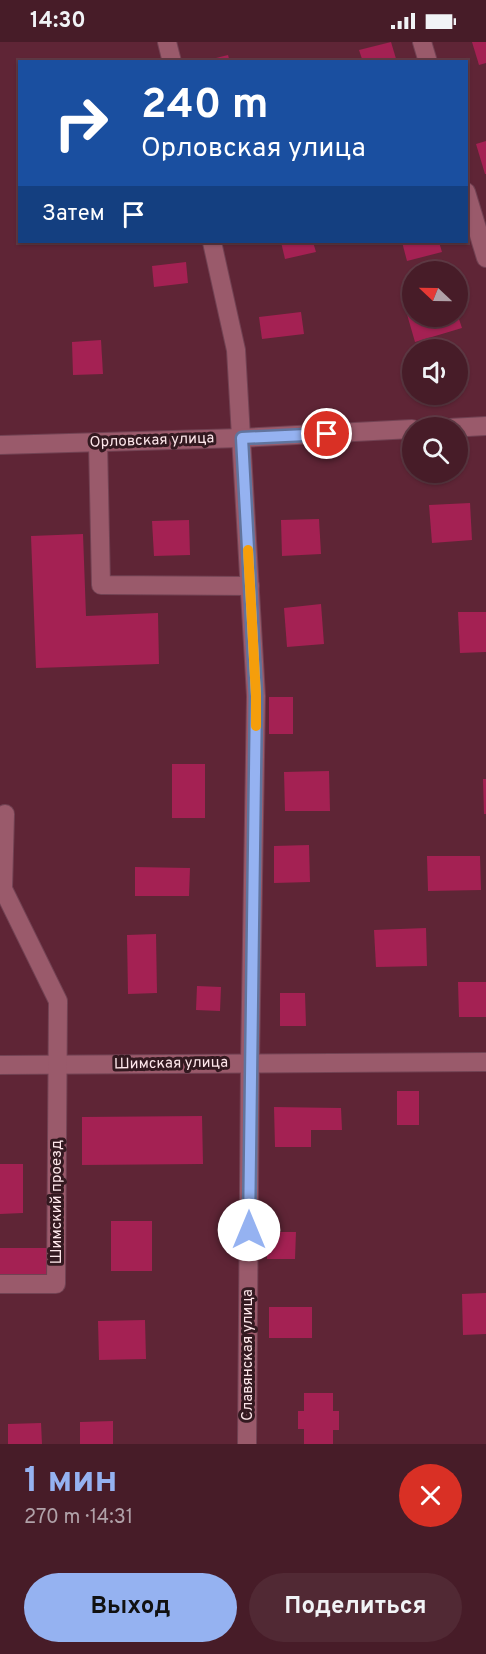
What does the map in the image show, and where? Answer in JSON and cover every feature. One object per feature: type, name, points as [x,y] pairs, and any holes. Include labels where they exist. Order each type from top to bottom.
[{"type":"street","points":[[167,42],[172,60]]},
{"type":"street","points":[[422,42],[427,60]]},
{"type":"street","points":[[468,199],[486,258]]},
{"type":"street","name":"Славянская улица","points":[[212,243],[236,350],[256,696],[247,1444]]},
{"type":"street","points":[[468,427],[486,426]]},
{"type":"street","name":"Орловская улица","points":[[0,445],[242,438],[402,430]]},
{"type":"street","points":[[98,442],[101,585],[250,586]]},
{"type":"street","points":[[5,814],[3,889],[58,1001],[57,1065]]},
{"type":"street","name":"Шимская улица","points":[[0,1065],[486,1062]]},
{"type":"street","name":"Шимский проезд","points":[[0,1284],[56,1284],[57,1065]]},
{"type":"building","points":[[391,42],[396,60],[362,60],[359,50]]},
{"type":"building","points":[[472,42],[486,42],[486,63],[479,65]]},
{"type":"building","points":[[228,55],[229,60],[208,60]]},
{"type":"building","points":[[486,141],[486,174],[485,174],[476,144]]},
{"type":"building","points":[[281,243],[313,243],[316,252],[285,259]]},
{"type":"building","points":[[402,243],[439,243],[442,252],[407,261]]},
{"type":"building","points":[[186,262],[188,283],[154,287],[152,266]]},
{"type":"building","points":[[301,312],[304,334],[262,339],[259,317]]},
{"type":"building","points":[[411,327],[462,328],[425,339],[414,339]]},
{"type":"building","points":[[101,340],[103,374],[73,375],[72,342]]},
{"type":"building","points":[[470,503],[472,540],[432,543],[429,505]]},
{"type":"building","points":[[319,519],[321,554],[282,556],[281,520]]},
{"type":"building","points":[[189,520],[190,555],[154,556],[152,521]]},
{"type":"building","points":[[83,534],[86,616],[158,613],[159,664],[36,668],[31,536]]},
{"type":"building","points":[[321,604],[324,644],[287,647],[284,608]]},
{"type":"building","points":[[458,612],[486,612],[486,652],[460,653]]},
{"type":"building","points":[[269,697],[293,697],[293,734],[269,734]]},
{"type":"building","points":[[172,764],[205,764],[205,818],[172,818]]},
{"type":"building","points":[[329,771],[330,811],[285,811],[284,772]]},
{"type":"building","points":[[483,779],[486,779],[486,814],[484,814]]},
{"type":"building","points":[[309,845],[310,882],[274,883],[274,846]]},
{"type":"building","points":[[427,856],[480,856],[481,890],[428,891]]},
{"type":"building","points":[[135,867],[190,868],[189,896],[135,896]]},
{"type":"building","points":[[426,928],[427,966],[376,967],[374,930]]},
{"type":"building","points":[[156,934],[157,993],[128,994],[127,935]]},
{"type":"building","points":[[458,982],[486,982],[486,1017],[459,1017]]},
{"type":"building","points":[[197,986],[221,987],[220,1011],[196,1010]]},
{"type":"building","points":[[280,993],[305,993],[306,1026],[280,1026]]},
{"type":"building","points":[[397,1091],[419,1091],[419,1125],[397,1125]]},
{"type":"building","points":[[274,1107],[341,1108],[342,1130],[311,1130],[311,1147],[275,1147]]},
{"type":"building","points":[[202,1116],[203,1164],[82,1165],[82,1117]]},
{"type":"building","points":[[0,1164],[23,1164],[23,1213],[0,1214]]},
{"type":"building","points":[[111,1221],[152,1221],[152,1271],[111,1271]]},
{"type":"building","points":[[267,1232],[296,1232],[295,1259],[267,1259]]},
{"type":"building","points":[[0,1248],[50,1248],[50,1278],[0,1278]]},
{"type":"building","points":[[486,1293],[486,1334],[463,1335],[462,1294]]},
{"type":"building","points":[[269,1307],[312,1307],[312,1338],[269,1338]]},
{"type":"building","points":[[145,1320],[146,1359],[99,1360],[98,1321]]},
{"type":"building","points":[[304,1393],[333,1393],[333,1411],[339,1411],[339,1430],[333,1430],[333,1444],[304,1444],[304,1429],[298,1429],[298,1411],[304,1411]]},
{"type":"building","points":[[113,1421],[113,1444],[80,1444],[80,1422]]},
{"type":"building","points":[[41,1423],[42,1444],[8,1444],[8,1424]]},
{"type":"slow traffic","points":[[248,550],[256,726]]},
{"type":"route","points":[[249,1230],[256,696],[242,438],[327,434]]}]
